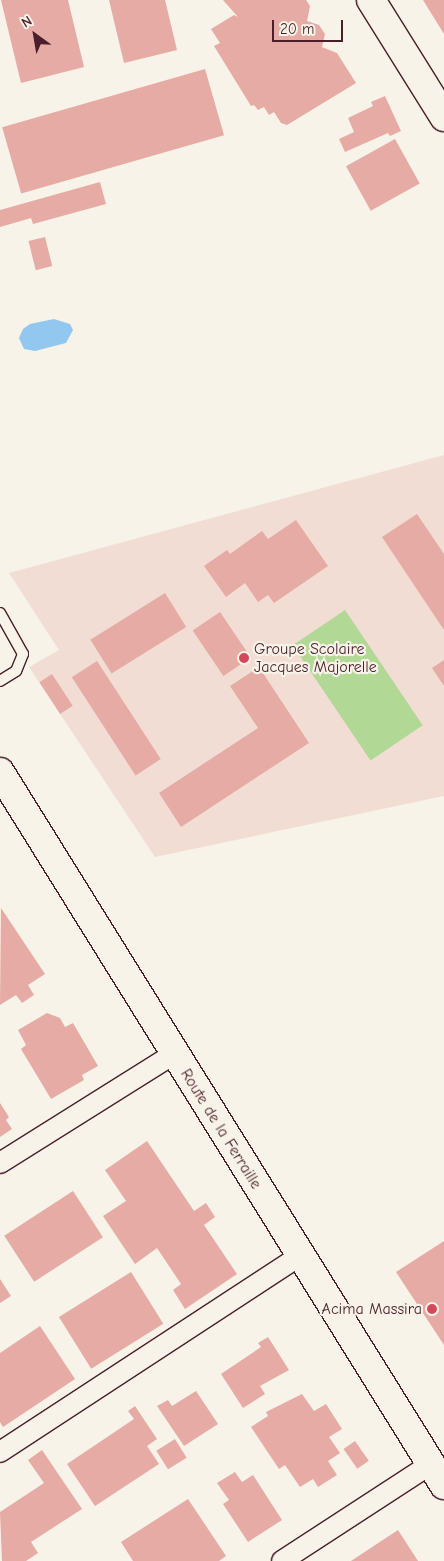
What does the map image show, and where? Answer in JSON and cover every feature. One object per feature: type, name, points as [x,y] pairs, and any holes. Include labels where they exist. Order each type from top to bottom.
[{"type":"street","points":[[371,0],[444,117]]},
{"type":"street","name":"Route de la Ferraille","points":[[0,772],[437,1475]]},
{"type":"street","points":[[0,1163],[174,1054]]},
{"type":"street","points":[[0,1452],[300,1256]]},
{"type":"street","points":[[282,1561],[437,1475]]},
{"type":"lane","points":[[0,613],[23,654],[16,671],[0,681]]},
{"type":"shaded area","name":"Groupe Scolaire Jacques Majorelle","points":[[444,455],[444,796],[155,857],[29,667],[59,650],[9,573]]},
{"type":"green space","points":[[345,610],[423,725],[370,760],[293,645]]},
{"type":"water","points":[[54,319],[70,324],[73,330],[66,343],[35,351],[24,349],[19,338],[23,329],[30,324]]},
{"type":"building","points":[[1,0],[68,0],[84,67],[21,83]]},
{"type":"building","points":[[109,0],[165,0],[177,50],[124,63]]},
{"type":"building","points":[[223,0],[306,0],[310,6],[307,21],[319,25],[325,34],[322,47],[337,53],[356,83],[287,125],[281,123],[274,112],[269,115],[264,107],[258,110],[254,105],[251,106],[214,46],[220,43],[211,29],[234,15],[238,17]]},
{"type":"building","points":[[423,0],[444,0],[444,34]]},
{"type":"building","points":[[205,69],[224,135],[21,193],[2,127]]},
{"type":"building","points":[[385,96],[401,131],[390,136],[388,133],[345,152],[339,139],[354,132],[348,118],[373,106],[371,102]]},
{"type":"building","points":[[395,139],[420,184],[371,211],[346,166]]},
{"type":"building","points":[[100,182],[106,204],[33,224],[31,218],[0,227],[0,210]]},
{"type":"building","points":[[45,237],[52,266],[36,270],[29,241]]},
{"type":"building","points":[[417,514],[444,554],[444,630],[382,537]]},
{"type":"building","points":[[296,520],[328,566],[274,603],[268,595],[258,602],[245,583],[226,597],[204,566],[227,550],[230,554],[262,531],[268,539]]},
{"type":"building","points":[[165,593],[186,627],[112,674],[90,640]]},
{"type":"building","points":[[220,612],[251,658],[223,676],[193,630]]},
{"type":"building","points":[[444,660],[444,686],[432,668]]},
{"type":"building","points":[[97,661],[161,759],[136,775],[72,677]]},
{"type":"building","points":[[259,667],[309,743],[181,827],[159,793],[258,728],[230,686]]},
{"type":"building","points":[[52,674],[73,706],[60,714],[39,682]]},
{"type":"building","points":[[1,908],[45,974],[28,985],[34,995],[22,1003],[16,995],[0,1005]]},
{"type":"building","points":[[47,1013],[60,1018],[65,1027],[73,1023],[98,1066],[82,1075],[84,1080],[51,1099],[21,1049],[26,1045],[18,1030]]},
{"type":"building","points":[[0,1103],[9,1117],[6,1120],[12,1129],[0,1137]]},
{"type":"building","points":[[147,1141],[194,1211],[206,1203],[215,1217],[204,1225],[237,1274],[185,1309],[173,1290],[181,1284],[157,1248],[135,1264],[103,1216],[126,1201],[105,1170]]},
{"type":"building","points":[[73,1191],[103,1237],[34,1282],[4,1236]]},
{"type":"building","name":"Acima Massira","points":[[444,1241],[444,1345],[396,1272]]},
{"type":"building","points":[[131,1272],[163,1324],[91,1369],[59,1317]]},
{"type":"building","points":[[0,1279],[11,1296],[0,1303]]},
{"type":"building","points":[[40,1326],[75,1379],[3,1427],[0,1422],[0,1353]]},
{"type":"building","points":[[268,1337],[289,1370],[260,1386],[265,1394],[243,1408],[221,1374],[261,1347],[258,1343]]},
{"type":"building","points":[[196,1391],[218,1424],[184,1446],[157,1406],[168,1400],[172,1406]]},
{"type":"building","points":[[302,1394],[314,1411],[326,1404],[342,1429],[329,1437],[340,1453],[328,1461],[337,1475],[318,1487],[313,1479],[300,1487],[285,1465],[279,1469],[251,1427],[268,1416],[266,1412]]},
{"type":"building","points":[[135,1406],[157,1439],[147,1446],[159,1464],[95,1506],[67,1464],[134,1419],[128,1411]]},
{"type":"building","points":[[175,1439],[187,1458],[168,1469],[156,1451]]},
{"type":"building","points":[[355,1441],[369,1461],[357,1469],[344,1449]]},
{"type":"building","points":[[42,1450],[82,1509],[31,1542],[38,1553],[26,1561],[2,1561],[0,1512],[44,1483],[28,1460]]},
{"type":"building","points":[[235,1472],[242,1482],[253,1475],[282,1520],[248,1542],[223,1504],[229,1500],[217,1483]]},
{"type":"building","points":[[188,1499],[226,1556],[219,1561],[133,1561],[121,1542]]},
{"type":"building","points":[[398,1530],[418,1561],[351,1561]]},
{"type":"place","name":"Groupe Scolaire Jacques Majorelle","points":[[244,658]]},
{"type":"place","name":"Acima Massira","points":[[432,1309]]}]
